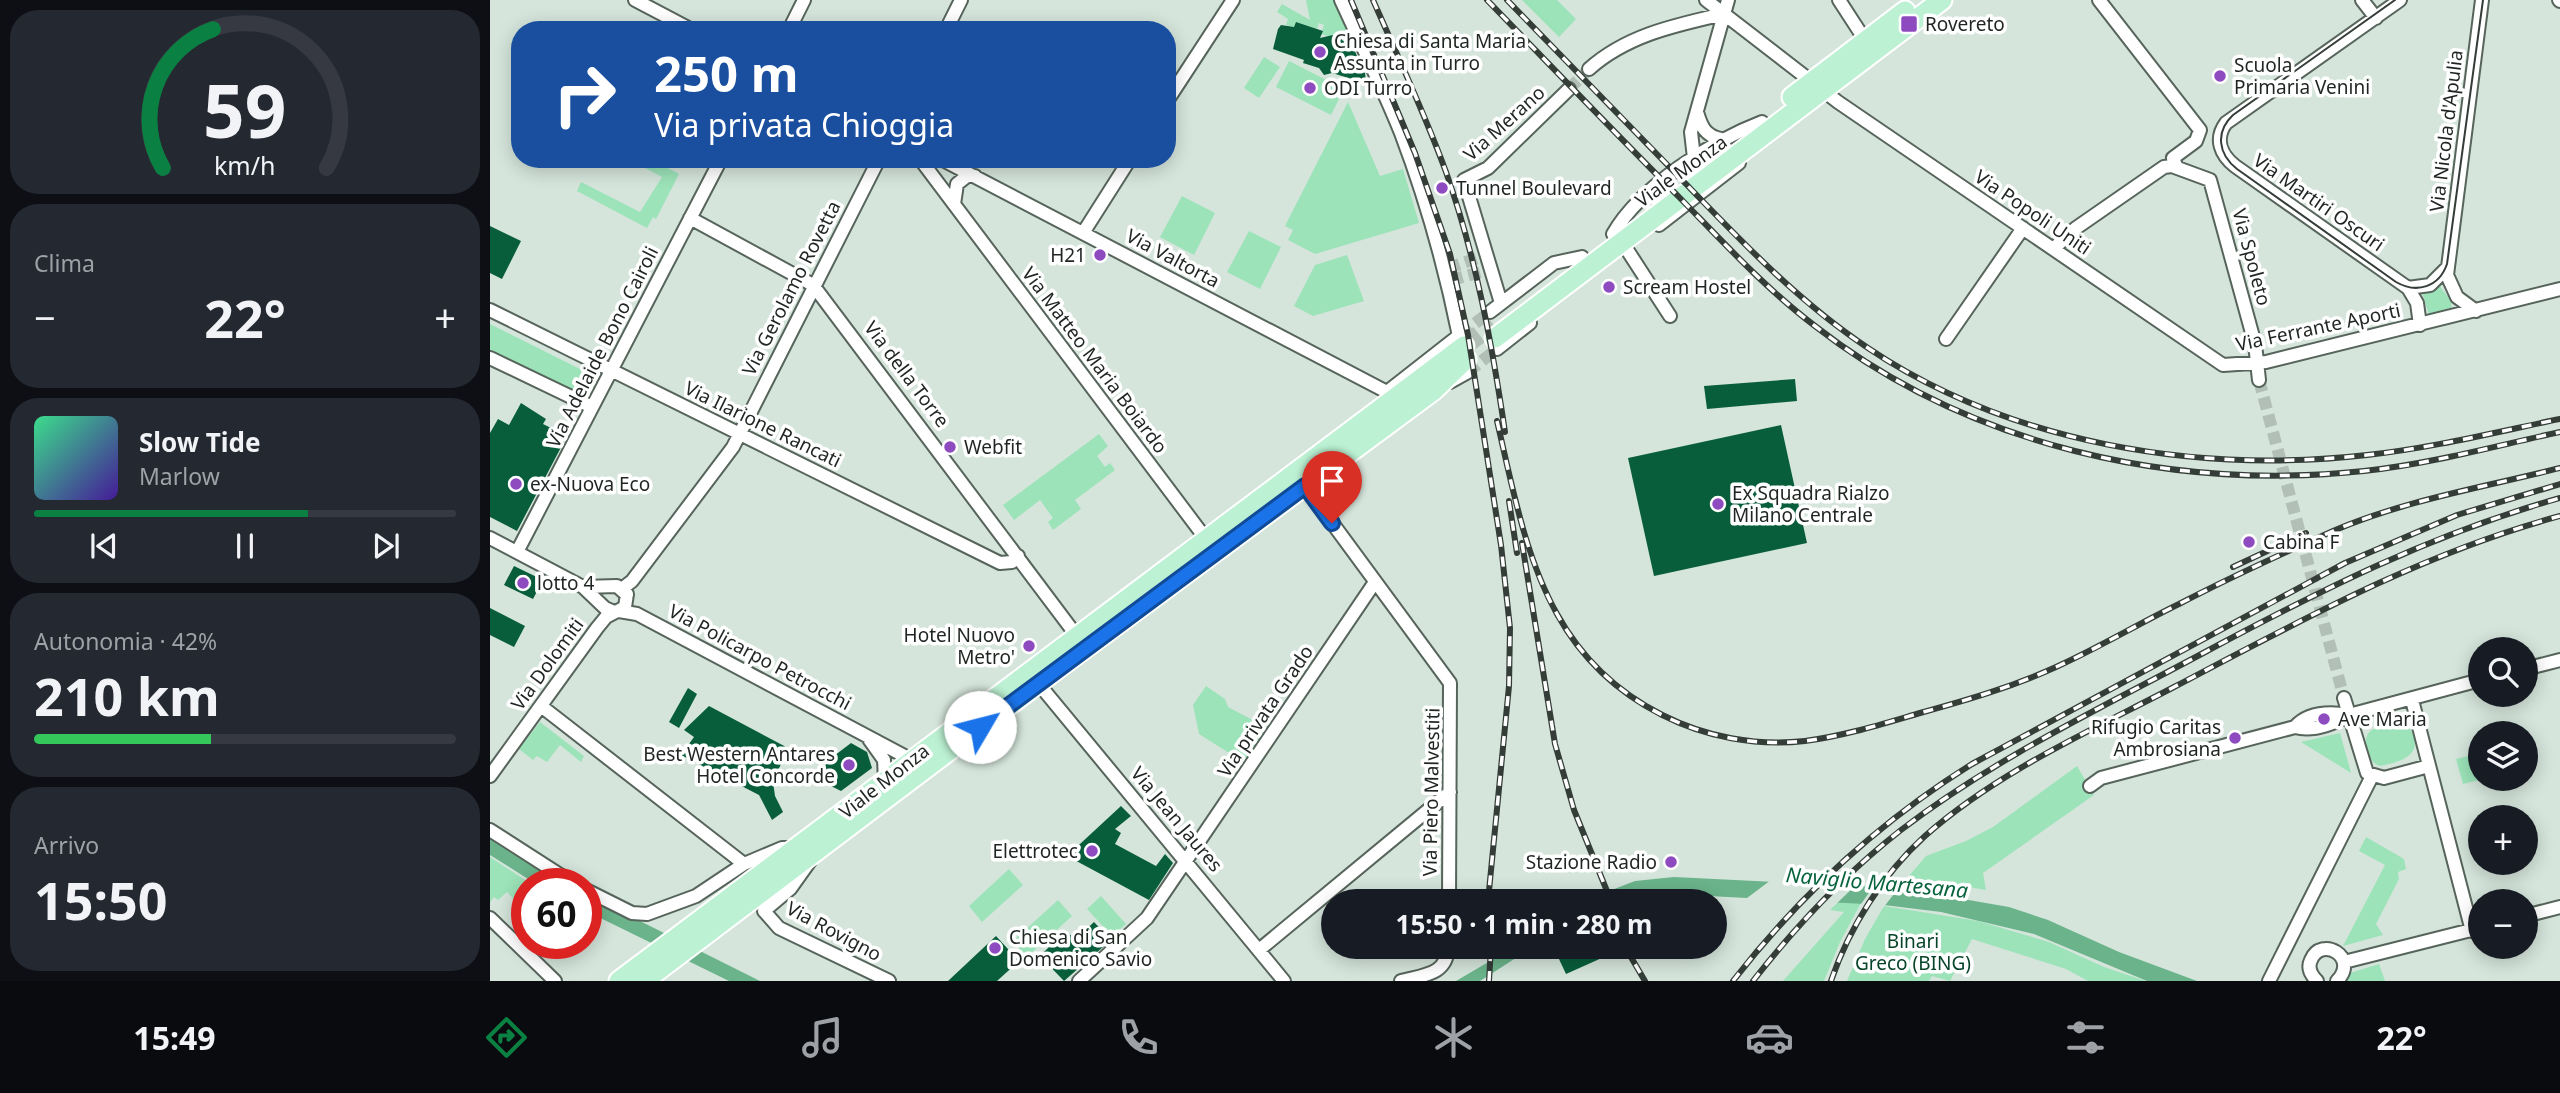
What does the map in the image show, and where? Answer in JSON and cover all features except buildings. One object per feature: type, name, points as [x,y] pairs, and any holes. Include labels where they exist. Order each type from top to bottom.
[{"type":"main road","name":"Viale Monza","points":[[1495,325],[1582,257],[1615,244],[1749,145],[1865,40],[1920,0]]},
{"type":"main road","name":"Viale Monza","points":[[1495,325],[1548,299],[1762,122],[1941,0]]},
{"type":"main road","name":"Viale Monza","points":[[1300,479],[1386,398],[1464,349]]},
{"type":"main road","name":"Viale Monza","points":[[619,981],[668,954],[832,838],[1038,683],[1300,479],[1434,390],[1464,349]]},
{"type":"main road","name":"Viale Monza","points":[[688,939],[798,847],[1076,635],[1211,546]]},
{"type":"main road","name":"Viale Monza","points":[[644,981],[668,954]]},
{"type":"street","points":[[635,0],[675,21]]},
{"type":"street","points":[[794,21],[804,0]]},
{"type":"street","points":[[950,21],[961,0]]},
{"type":"street","points":[[1176,87],[1233,0]]},
{"type":"street","points":[[1341,0],[1400,131],[1448,275],[1464,349]]},
{"type":"street","name":"Via Popoli Uniti","points":[[1706,0],[1818,85],[2223,365]]},
{"type":"street","points":[[1694,158],[1691,136],[1728,0]]},
{"type":"street","points":[[1839,0],[1865,40]]},
{"type":"street","points":[[2099,0],[2199,128],[2199,137],[2174,156],[2173,162],[2177,168]]},
{"type":"street","points":[[2362,0],[2376,18],[2400,0]]},
{"type":"street","name":"Via Nicola d'Apulia","points":[[2448,267],[2483,0]]},
{"type":"street","points":[[1590,69],[1610,52],[1633,39],[1724,13]]},
{"type":"street","name":"Via Martiri Oscuri","points":[[2376,18],[2226,123],[2220,140],[2223,153],[2235,166],[2408,288]]},
{"type":"street","name":"Via Merano","points":[[1495,325],[1486,271],[1464,180],[1479,175],[1488,168],[1569,89]]},
{"type":"street","points":[[1697,111],[1704,131],[1721,139]]},
{"type":"street","name":"Viale Monza","points":[[1615,244],[1633,205],[1721,139],[1762,122]]},
{"type":"street","name":"Via Adelaide Bono Cairoli","points":[[517,552],[716,168]]},
{"type":"street","name":"Via Gerolamo Rovetta","points":[[739,434],[874,168]]},
{"type":"street","name":"Via Matteo Maria Boiardo","points":[[927,168],[1211,546]]},
{"type":"street","name":"Via Valtorta","points":[[959,168],[1386,398]]},
{"type":"street","points":[[1083,233],[1124,168]]},
{"type":"street","points":[[2053,249],[2076,228],[2161,168],[2177,168]]},
{"type":"street","name":"Via Spoleto","points":[[2177,168],[2213,183],[2255,344],[2259,380]]},
{"type":"street","points":[[954,204],[957,184],[967,176],[975,176]]},
{"type":"street","name":"Via della Torre","points":[[690,218],[813,285],[1076,635]]},
{"type":"street","points":[[1946,339],[2023,228]]},
{"type":"street","points":[[1615,244],[1670,316]]},
{"type":"street","points":[[2448,267],[2452,290],[2460,300],[2476,311]]},
{"type":"street","name":"Via Ferrante Aporti","points":[[2420,325],[2417,303],[2408,288],[2430,285],[2448,267]]},
{"type":"street","name":"Via Ferrante Aporti","points":[[2223,365],[2255,362],[2420,325],[2560,289]]},
{"type":"street","name":"Via Ilarione Rancati","points":[[490,310],[1000,563],[1012,562],[1018,556]]},
{"type":"street","points":[[490,358],[592,407]]},
{"type":"street","name":"Via Dolomiti","points":[[490,776],[597,628],[627,604],[625,592],[632,581],[733,447],[739,434]]},
{"type":"street","points":[[1300,479],[1376,582]]},
{"type":"street","points":[[490,538],[583,587],[602,602]]},
{"type":"street","name":"Via Piero Malvestiti","points":[[1376,582],[1450,683],[1449,889]]},
{"type":"street","name":"Via privata Grado","points":[[1186,861],[1376,582]]},
{"type":"street","points":[[583,587],[617,586],[625,592]]},
{"type":"street","name":"Via Dolomiti","points":[[608,588],[603,593],[602,602],[605,608],[617,612]]},
{"type":"street","name":"Via Policarpo Petrocchi","points":[[625,592],[637,614]]},
{"type":"street","name":"Via Policarpo Petrocchi","points":[[617,612],[637,614],[912,760]]},
{"type":"street","points":[[2538,666],[2560,660]]},
{"type":"street","name":"Via Jean Jaures","points":[[1038,683],[1284,981]]},
{"type":"street","points":[[2090,786],[2101,778],[2295,727],[2305,730],[2334,723],[2349,715],[2468,684]]},
{"type":"street","points":[[2344,698],[2364,769],[2372,776],[2384,778],[2429,766]]},
{"type":"street","points":[[2412,700],[2468,901]]},
{"type":"street","points":[[541,706],[744,864]]},
{"type":"street","name":"Via Policarpo Petrocchi","points":[[864,734],[882,757],[884,780]]},
{"type":"street","points":[[2269,981],[2372,776]]},
{"type":"street","points":[[1259,950],[1450,792]]},
{"type":"street","points":[[490,830],[549,868]]},
{"type":"street","name":"Viale Monza","points":[[764,911],[790,889],[832,838]]},
{"type":"street","name":"Viale Monza","points":[[602,898],[629,912],[645,914],[691,898],[744,864],[782,848],[798,847]]},
{"type":"street","points":[[1079,981],[1147,918],[1186,861]]},
{"type":"street","points":[[2538,912],[2560,906]]},
{"type":"street","name":"Via Rovigno","points":[[764,911],[779,928],[889,981]]},
{"type":"street","points":[[490,918],[555,981]]},
{"type":"street","points":[[2344,962],[2468,931]]},
{"type":"street","points":[[2316,981],[2309,967],[2310,960],[2318,951],[2333,950],[2344,962],[2343,973],[2337,981]]},
{"type":"street","points":[[1401,981],[1442,968],[1447,959]]},
{"type":"green space","points":[[1306,0],[1336,0],[1351,33],[1342,38],[1335,34],[1331,37],[1321,34],[1324,25],[1319,23],[1317,29],[1296,22],[1294,27],[1286,25],[1288,19],[1277,12],[1282,4],[1310,20]]},
{"type":"green space","points":[[1522,0],[1557,0],[1576,19],[1559,37]]},
{"type":"green space","points":[[1264,57],[1280,67],[1259,98],[1244,88]]},
{"type":"green space","name":"ODI Turro","points":[[1289,61],[1344,89],[1331,115],[1276,87]]},
{"type":"green space","points":[[1348,102],[1380,176],[1403,169],[1419,223],[1315,254],[1288,240],[1293,230],[1285,226]]},
{"type":"green space","points":[[645,168],[668,168],[679,174],[656,219],[653,217],[647,228],[577,191],[581,182],[640,212],[662,177]]},
{"type":"green space","points":[[1182,196],[1215,213],[1194,255],[1160,237]]},
{"type":"green space","points":[[1249,231],[1281,247],[1260,289],[1227,272]]},
{"type":"green space","points":[[1347,255],[1364,301],[1313,316],[1294,306],[1315,265]]},
{"type":"green space","points":[[2441,281],[2441,288],[2452,302],[2451,308],[2429,315],[2422,292]]},
{"type":"green space","points":[[490,324],[588,373],[592,385],[587,397],[490,350]]},
{"type":"green space","points":[[1099,434],[1108,446],[1097,456],[1105,467],[1110,463],[1115,470],[1075,500],[1081,509],[1053,530],[1048,522],[1053,518],[1040,500],[1014,520],[1003,505]]},
{"type":"green space","points":[[1206,686],[1225,699],[1228,707],[1266,727],[1245,763],[1199,734],[1193,705]]},
{"type":"green space","points":[[540,722],[584,756],[581,762],[560,745],[547,762],[537,756],[533,760],[519,749]]},
{"type":"green space","points":[[2396,722],[2405,722],[2413,736],[2414,748],[2408,757],[2377,765],[2369,755],[2366,744],[2368,733]]},
{"type":"green space","points":[[2340,733],[2350,769],[2351,773],[2301,742]]},
{"type":"green space","points":[[2468,756],[2468,783],[2463,784],[2456,759]]},
{"type":"green space","points":[[2077,766],[2094,795],[1983,873],[1986,890],[1908,877],[1926,856],[1966,841],[1993,827]]},
{"type":"green space","points":[[2366,837],[2404,859],[2406,869],[2398,872],[2399,879],[2376,924],[2383,935],[2343,946],[2385,865],[2359,851]]},
{"type":"green space","points":[[490,857],[511,871],[511,896],[507,892],[498,900],[494,897],[490,902]]},
{"type":"green space","points":[[1009,869],[1023,885],[982,922],[969,906]]},
{"type":"green space","points":[[1101,896],[1126,924],[1112,936],[1087,909]]},
{"type":"green space","points":[[1058,900],[1072,916],[1027,957],[1013,941]]},
{"type":"green space","points":[[1838,902],[1861,903],[1840,942],[1824,981],[1783,981],[1844,912],[1830,910]]},
{"type":"green space","name":"Binari Greco (BING)","points":[[1884,906],[1978,921],[2049,942],[2104,967],[2146,981],[2088,981],[2066,969],[1972,939],[1950,981],[1932,976],[1929,981],[1847,981],[1865,939]]},
{"type":"green space","points":[[2379,964],[2385,981],[2342,981],[2350,973]]},
{"type":"shaded area","points":[[490,838],[539,868],[511,868],[490,855]]},
{"type":"shaded area","points":[[1674,877],[1899,888],[2009,907],[2048,920],[2119,952],[2197,981],[2147,981],[2034,934],[1941,912],[1884,905],[1727,897],[1727,889],[1614,889],[1635,881]]},
{"type":"shaded area","points":[[602,902],[760,981],[729,981],[602,919]]},
{"type":"shaded area","points":[[1494,959],[1514,959],[1480,981],[1456,981]]},
{"type":"pier","points":[[1775,877],[1857,884],[1834,906],[1743,901]]},
{"type":"pier","points":[[1875,884],[1901,885],[1883,908],[1859,907]]},
{"type":"tunnel","points":[[1569,89],[1589,69]]},
{"type":"tunnel","points":[[1448,268],[1478,258]]},
{"type":"tunnel","points":[[1451,280],[1481,272]]},
{"type":"tunnel","points":[[1461,334],[1490,312]]},
{"type":"tunnel","points":[[1464,346],[1493,324]]},
{"type":"tunnel","points":[[1468,372],[1497,349]]},
{"type":"tunnel","points":[[2259,380],[2344,698]]},
{"type":"tram line","points":[[2395,0],[2233,115],[2223,128],[2221,143],[2226,157],[2237,169],[2396,282],[2419,288],[2439,278],[2447,264],[2483,0]]},
{"type":"railway","points":[[1351,0],[1415,153],[1450,254],[1468,335],[1501,545],[1510,628],[1509,686],[1489,889]]},
{"type":"railway","points":[[1373,0],[1429,129],[1457,204],[1482,301],[1505,432]]},
{"type":"railway","points":[[1487,0],[1728,248],[1815,326],[1875,368],[1939,402],[2005,430],[2075,451],[2146,466],[2218,474],[2291,475],[2364,471],[2413,464],[2560,432]]},
{"type":"railway","points":[[1507,0],[1729,228],[1819,312],[1868,348],[1924,381],[1983,408],[2044,429],[2108,445],[2173,455],[2238,460],[2303,460],[2391,452],[2560,419]]},
{"type":"railway","points":[[1497,421],[1536,569],[1557,614],[1578,645],[1602,673],[1631,696],[1662,715],[1696,729],[1731,738],[1768,742],[1805,741],[1849,733],[2006,687],[2072,660],[2236,576],[2360,520],[2417,502],[2560,468]]},
{"type":"railway","points":[[1733,981],[1786,919],[1843,862],[1905,810],[1972,764],[2345,563],[2457,515],[2560,484]]},
{"type":"railway","points":[[1753,981],[1822,901],[1861,864],[1937,804],[2012,756],[2250,628],[2336,585],[2467,528],[2560,498]]},
{"type":"railway","points":[[1509,501],[1517,553]]},
{"type":"railway","points":[[1831,981],[1847,941],[1869,903],[1895,867],[1925,836],[1953,813],[2013,772],[2362,591],[2459,549],[2560,516]]},
{"type":"railway","points":[[2233,567],[2306,533]]},
{"type":"railway","points":[[1522,543],[1555,744],[1574,810],[1606,889]]},
{"type":"railway","points":[[1489,981],[1490,959]]},
{"type":"railway","points":[[1632,959],[1645,981]]},
{"type":"place","name":"Rovereto","points":[[1909,24]]},
{"type":"place","name":"Chiesa di Santa Maria Assunta in Turro","points":[[1320,52]]},
{"type":"place","name":"Scuola Primaria Venini","points":[[2220,76]]},
{"type":"place","name":"ODI Turro","points":[[1310,88]]},
{"type":"place","name":"Tunnel Boulevard","points":[[1442,188]]},
{"type":"place","name":"H21","points":[[1100,255]]},
{"type":"place","name":"Scream Hostel","points":[[1609,287]]},
{"type":"place","name":"Webfit","points":[[950,447]]},
{"type":"place","name":"ex-Nuova Eco","points":[[516,484]]},
{"type":"place","name":"Ex Squadra Rialzo Milano Centrale","points":[[1718,504]]},
{"type":"place","name":"Cabina F","points":[[2249,542]]},
{"type":"place","name":"lotto 4","points":[[523,583]]},
{"type":"place","name":"Hotel Nuovo Metro'","points":[[1029,646]]},
{"type":"place","name":"Ave Maria","points":[[2324,719]]},
{"type":"place","name":"Rifugio Caritas Ambrosiana","points":[[2235,738]]},
{"type":"place","name":"Best Western Antares Hotel Concorde","points":[[849,765]]},
{"type":"place","name":"Elettrotec","points":[[1092,851]]},
{"type":"place","name":"Stazione Radio","points":[[1671,862]]},
{"type":"place","name":"Chiesa di San Domenico Savio","points":[[995,948]]},
{"type":"route","points":[[980,727],[1305,486],[1332,523]]},
{"type":"water label","name":"Naviglio Martesana","points":[[1877,882]]}]
